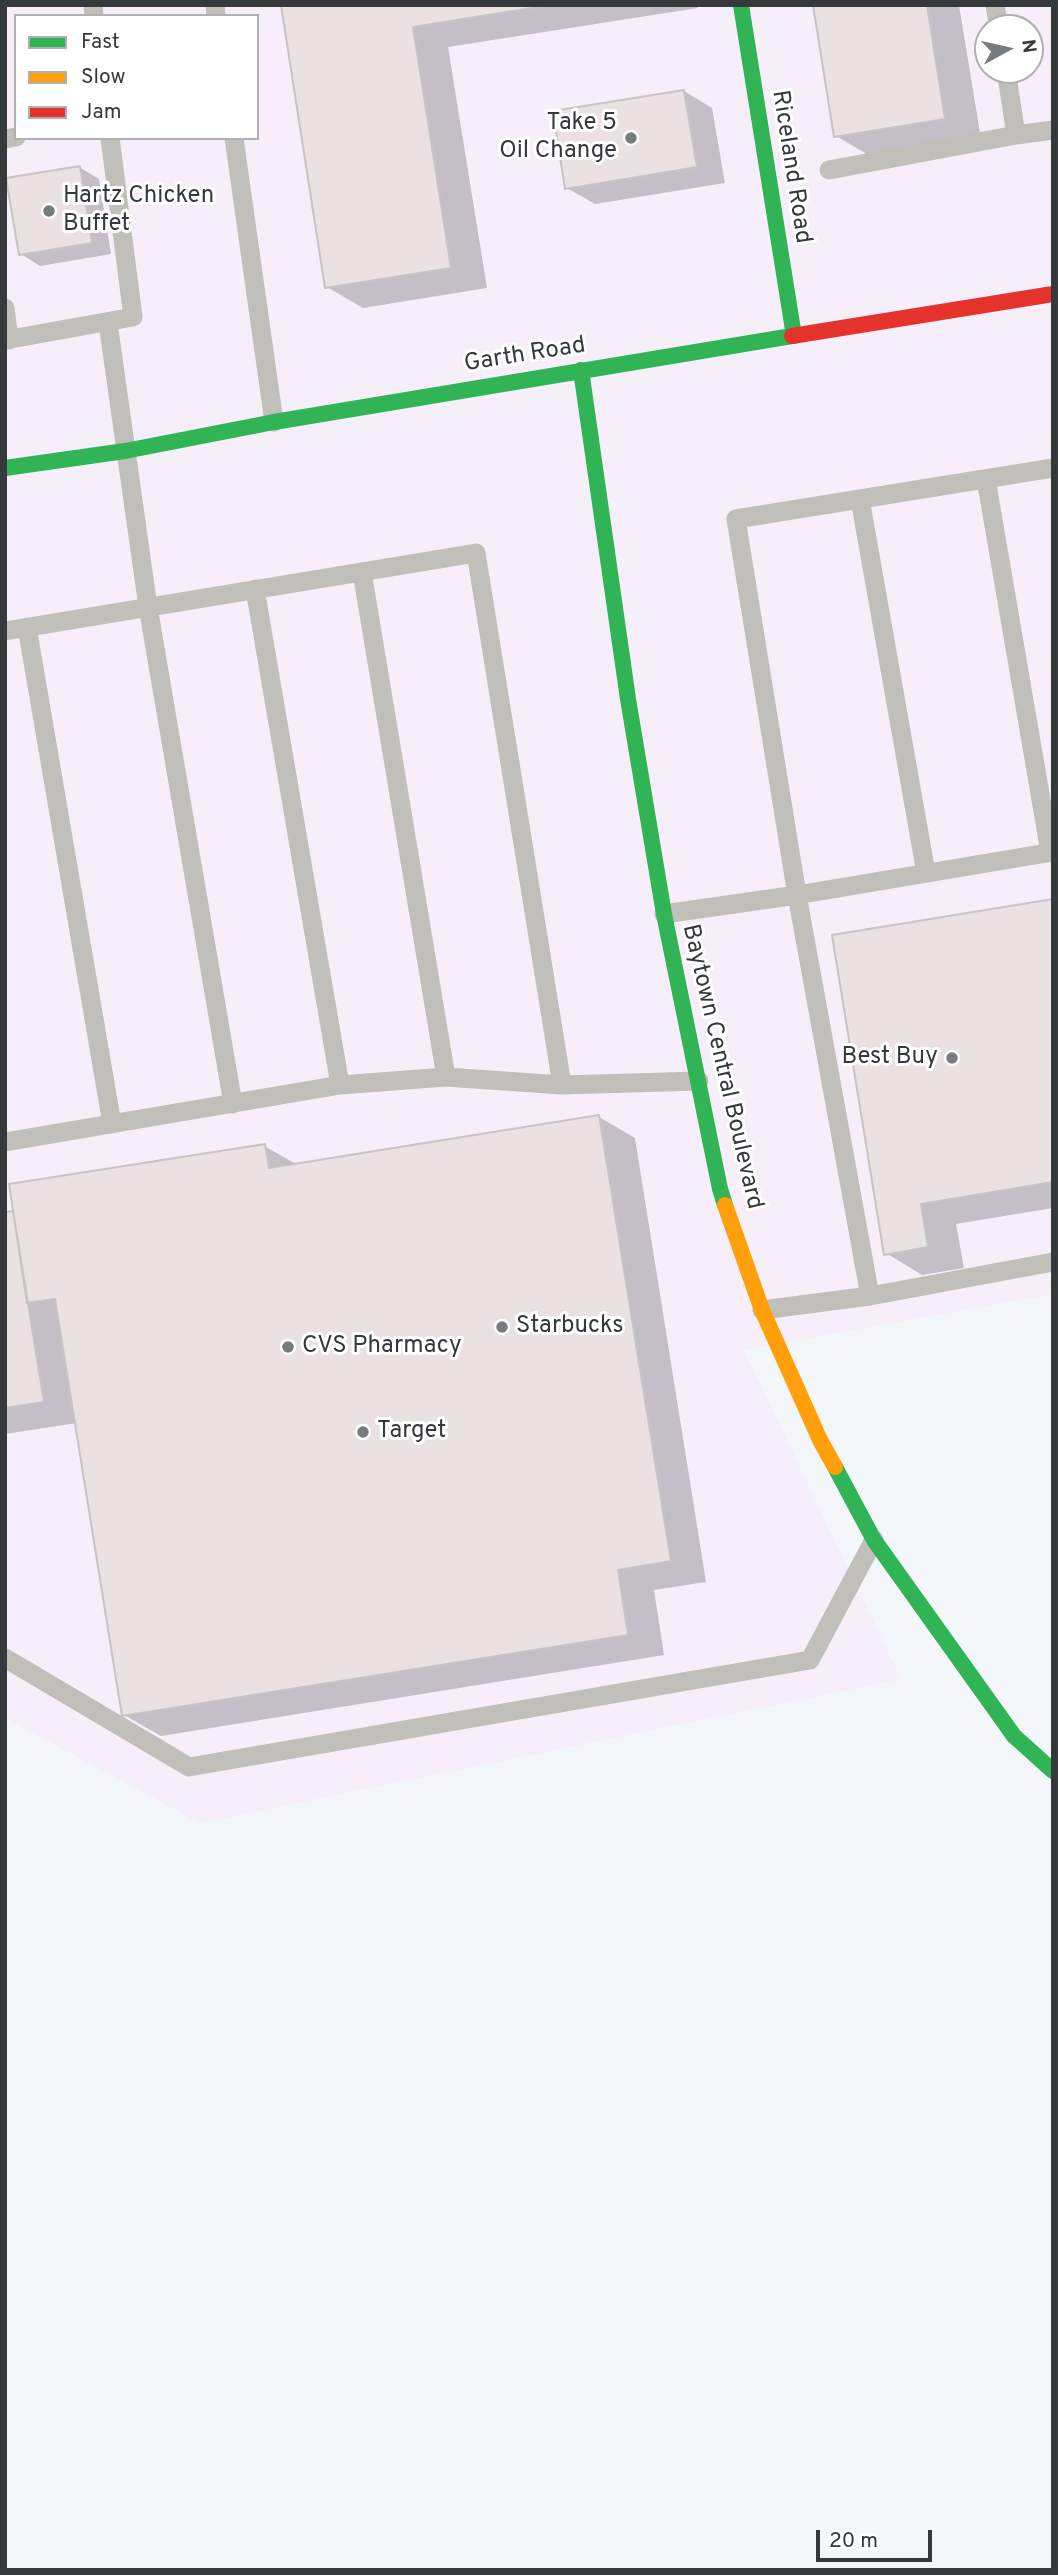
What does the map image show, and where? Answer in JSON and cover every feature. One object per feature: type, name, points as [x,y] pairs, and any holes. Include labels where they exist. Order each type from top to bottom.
[{"type":"street","name":"Riceland Road","points":[[741,5],[793,336]]},
{"type":"street","name":"Garth Road","points":[[5,468],[125,451],[274,422],[581,370],[1053,294]]},
{"type":"street","name":"Baytown Central Boulevard","points":[[581,370],[626,685],[664,914],[720,1189],[762,1310],[820,1440],[874,1540],[1014,1736],[1053,1771]]},
{"type":"lane","points":[[1008,84],[1016,135]]},
{"type":"lane","points":[[829,170],[1053,130]]},
{"type":"lane","points":[[5,308],[7,340],[133,317],[110,140]]},
{"type":"lane","points":[[234,140],[274,422]]},
{"type":"lane","points":[[108,323],[148,607],[233,1104]]},
{"type":"lane","points":[[870,1296],[797,895],[736,519],[1053,468]]},
{"type":"lane","points":[[664,914],[797,895],[1051,852],[986,479]]},
{"type":"lane","points":[[860,499],[926,873]]},
{"type":"lane","points":[[5,631],[476,553],[562,1085]]},
{"type":"lane","points":[[362,572],[446,1077]]},
{"type":"lane","points":[[255,589],[340,1085]]},
{"type":"lane","points":[[27,627],[112,1124]]},
{"type":"lane","points":[[5,1142],[340,1085],[446,1077],[562,1085],[699,1081]]},
{"type":"lane","points":[[762,1310],[870,1296],[1053,1262]]},
{"type":"lane","points":[[5,1658],[189,1767],[810,1660],[874,1540]]},
{"type":"shaded area","points":[[5,5],[1053,5],[1053,1294],[744,1350],[901,1679],[200,1823],[5,1718]]},
{"type":"building","points":[[281,5],[550,5],[413,27],[451,268],[325,288]]},
{"type":"building","points":[[813,5],[927,5],[945,119],[834,137]]},
{"type":"building","points":[[684,90],[697,167],[565,189],[553,111]]},
{"type":"building","name":"Hartz Chicken Buffet","points":[[80,166],[92,243],[19,255],[6,178]]},
{"type":"building","name":"Best Buy","points":[[1053,899],[1053,1182],[921,1204],[928,1247],[884,1255],[832,935]]},
{"type":"building","name":"Target","points":[[599,1115],[671,1561],[618,1570],[628,1635],[122,1716],[55,1299],[27,1303],[9,1184],[265,1144],[269,1168]]},
{"type":"building","points":[[13,1211],[44,1402],[5,1408],[5,1212]]},
{"type":"traffic: fast","points":[[741,5],[794,336]]},
{"type":"traffic: fast","points":[[5,468],[125,451],[274,422],[792,336]]},
{"type":"traffic: fast","points":[[581,370],[628,699],[664,914],[725,1205]]},
{"type":"traffic: fast","points":[[835,1467],[874,1540],[1014,1736],[1053,1771]]},
{"type":"traffic: slow","points":[[725,1205],[762,1310],[820,1440],[835,1467]]},
{"type":"traffic: jam","points":[[792,336],[1053,294]]},
{"type":"place","name":"Take 5 Oil Change","points":[[631,138]]},
{"type":"place","name":"Hartz Chicken Buffet","points":[[49,211]]},
{"type":"place","name":"Best Buy","points":[[952,1058]]},
{"type":"place","name":"Starbucks","points":[[502,1327]]},
{"type":"place","name":"CVS Pharmacy","points":[[288,1347]]},
{"type":"place","name":"Target","points":[[363,1432]]}]
